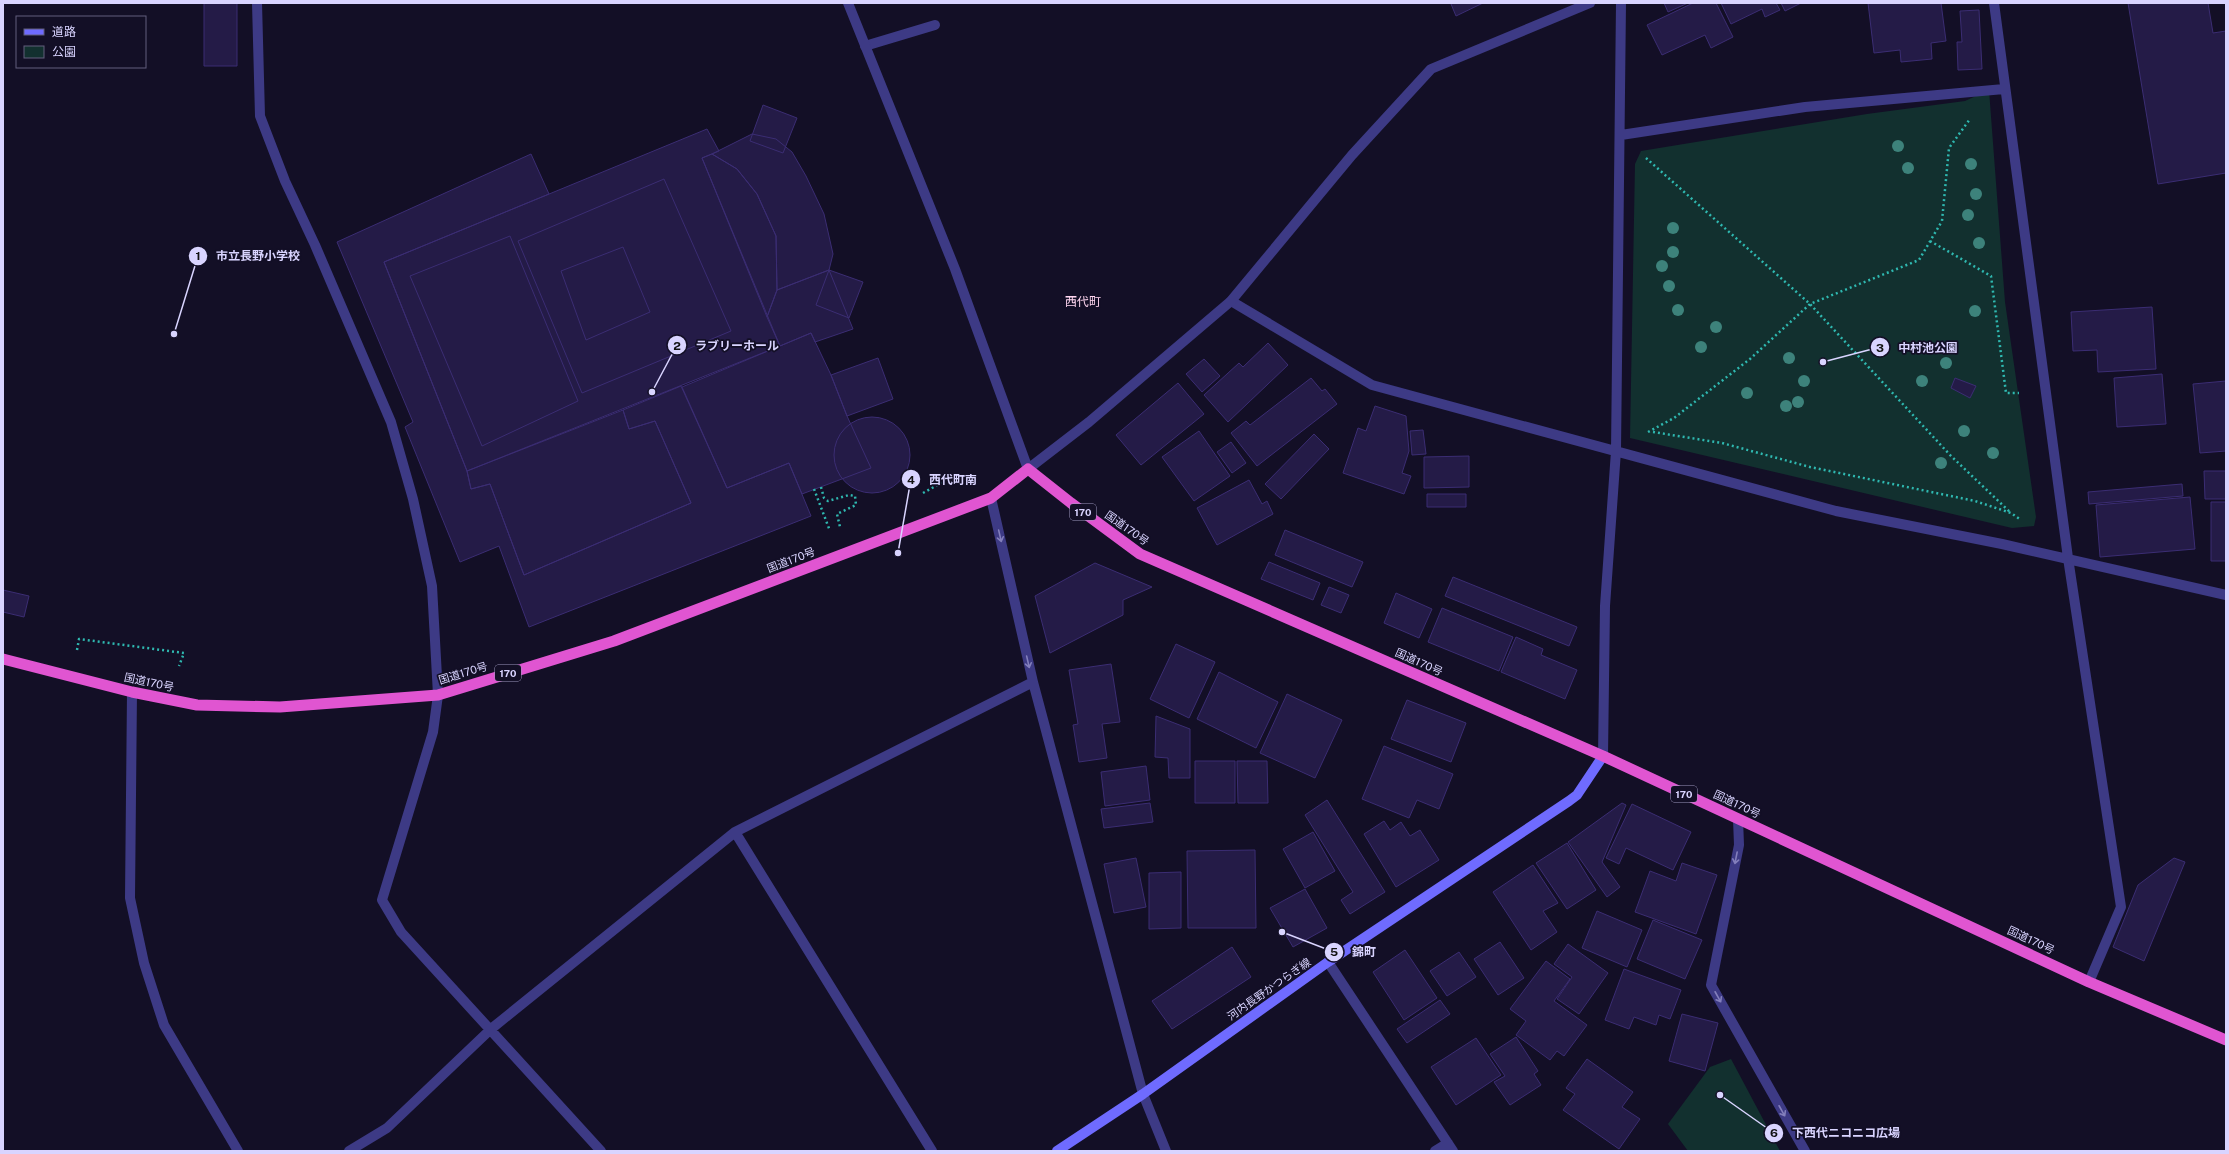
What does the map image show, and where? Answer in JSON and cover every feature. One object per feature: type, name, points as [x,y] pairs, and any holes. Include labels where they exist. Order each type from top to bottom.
[{"type":"highway","name":"国道170号","points":[[3,659],[132,692],[197,705],[280,707],[438,695],[614,641],[992,498],[1028,469],[1140,554],[1603,756],[2089,982],[2226,1040]]},
{"type":"main road","name":"河内長野かつらぎ線","points":[[1058,1151],[1143,1094],[1328,962],[1577,795],[1603,756]]},
{"type":"street","points":[[257,3],[260,116],[285,181],[315,245],[392,422],[413,500],[432,586],[438,695],[433,732],[382,900],[401,932],[601,1151]]},
{"type":"street","points":[[848,3],[955,269],[1028,469],[1089,422],[1231,301],[1352,155],[1432,68],[1590,3]]},
{"type":"street","points":[[1603,756],[1605,606],[1616,451],[1621,135],[1621,3]]},
{"type":"street","points":[[1994,3],[2004,89],[2068,558],[2121,907],[2089,982]]},
{"type":"street","points":[[865,46],[934,25]]},
{"type":"street","points":[[1621,135],[1805,106],[2004,89]]},
{"type":"street","points":[[1231,301],[1372,385],[1836,511],[2068,558],[2226,595]]},
{"type":"street","points":[[992,498],[1033,682],[1143,1094],[1166,1151]]},
{"type":"street","points":[[349,1151],[387,1128],[491,1029],[735,832],[1033,682]]},
{"type":"street","points":[[132,692],[130,898],[144,963],[164,1025],[238,1151]]},
{"type":"street","points":[[1738,819],[1739,845],[1711,985],[1805,1151]]},
{"type":"street","points":[[735,832],[932,1151]]},
{"type":"street","points":[[1328,962],[1450,1147],[1435,1151]]},
{"type":"path","points":[[1616,451],[1674,418],[1750,359],[1810,304],[1919,260],[1942,221],[1949,148],[1989,90]]},
{"type":"path","points":[[1621,135],[1810,304],[1951,456],[2023,522]]},
{"type":"path","points":[[1930,241],[1991,276],[2006,393],[2046,391]]},
{"type":"path","points":[[1649,431],[1722,443],[1810,467],[1975,502],[2012,513]]},
{"type":"path","points":[[821,487],[824,498],[828,501],[849,495],[855,496],[856,505],[837,514],[842,534]]},
{"type":"path","points":[[814,489],[832,537]]},
{"type":"path","points":[[76,652],[79,639],[184,653],[179,666]]},
{"type":"green space","points":[[1989,90],[2005,302],[2036,517],[2034,526],[2012,528],[1630,438],[1635,164],[1641,151],[1867,114],[1965,101]]},
{"type":"green space","points":[[1731,1059],[1780,1151],[1688,1151],[1668,1124],[1710,1067]]},
{"type":"building","points":[[204,3],[237,3],[237,66],[204,66]]},
{"type":"building","points":[[1483,3],[1456,16],[1451,4]]},
{"type":"building","points":[[1664,3],[1688,3],[1668,12]]},
{"type":"building","points":[[1693,3],[1716,3],[1733,37],[1711,48],[1705,35],[1662,55],[1647,25]]},
{"type":"building","points":[[1721,3],[1776,3],[1780,10],[1765,17],[1762,9],[1731,24]]},
{"type":"building","points":[[1781,3],[1801,3],[1785,11]]},
{"type":"building","points":[[1868,3],[1941,3],[1946,41],[1931,43],[1932,59],[1901,62],[1900,50],[1874,53]]},
{"type":"building","points":[[2128,3],[2208,3],[2213,33],[2226,31],[2226,173],[2158,184]]},
{"type":"building","points":[[1979,10],[1982,69],[1958,70],[1957,42],[1962,42],[1960,11]]},
{"type":"building","points":[[763,105],[797,118],[783,153],[750,141]]},
{"type":"building","points":[[707,129],[719,151],[702,158],[780,346],[467,471],[384,262]]},
{"type":"building","points":[[752,134],[776,139],[792,152],[806,176],[824,214],[833,254],[829,270],[777,290],[776,236],[757,194],[737,169],[712,154]]},
{"type":"building","points":[[531,154],[549,194],[384,262],[467,471],[471,489],[490,484],[524,575],[691,503],[655,421],[629,429],[623,410],[681,386],[727,488],[789,463],[811,516],[529,627],[499,546],[460,562],[405,427],[413,422],[337,242]]},
{"type":"building","points":[[712,154],[737,169],[757,194],[776,236],[777,290],[767,317],[702,158]]},
{"type":"building","points":[[664,179],[731,331],[582,393],[518,241]]},
{"type":"building","points":[[510,236],[578,401],[482,446],[410,276]]},
{"type":"building","points":[[623,247],[650,312],[586,340],[561,271]]},
{"type":"building","points":[[829,270],[863,282],[849,318],[816,305]]},
{"type":"building","points":[[829,270],[853,329],[815,342],[811,333],[780,346],[767,317],[777,290]]},
{"type":"building","points":[[2152,307],[2156,369],[2098,372],[2097,350],[2073,351],[2071,312]]},
{"type":"building","points":[[811,333],[831,375],[847,416],[871,468],[802,494],[789,463],[727,488],[682,387]]},
{"type":"building","points":[[1268,343],[1288,365],[1228,422],[1204,395],[1239,363],[1243,367]]},
{"type":"building","points":[[878,358],[893,399],[847,416],[831,375]]},
{"type":"building","points":[[1204,359],[1220,376],[1202,392],[1186,374]]},
{"type":"building","points":[[2162,374],[2166,424],[2117,427],[2114,378]]},
{"type":"building","points":[[1311,378],[1322,391],[1325,389],[1337,404],[1257,466],[1231,433],[1246,421],[1250,425]]},
{"type":"building","points":[[1955,378],[1976,386],[1970,398],[1951,388]]},
{"type":"building","points":[[2226,381],[2226,451],[2200,453],[2193,384]]},
{"type":"building","points":[[1178,383],[1204,414],[1141,465],[1116,435]]},
{"type":"building","points":[[1375,406],[1406,416],[1409,451],[1402,473],[1411,476],[1404,494],[1343,473],[1358,428],[1366,431]]},
{"type":"building","points":[[623,410],[629,429],[655,421],[691,503],[524,575],[490,484],[471,489],[467,471]]},
{"type":"building","points":[[865,417],[879,417],[893,423],[904,434],[910,448],[910,462],[907,470],[899,482],[893,487],[879,493],[865,493],[851,487],[840,476],[834,462],[834,448],[840,434],[851,423]]},
{"type":"building","points":[[1423,430],[1426,454],[1412,455],[1410,431]]},
{"type":"building","points":[[1199,431],[1230,476],[1194,501],[1162,457]]},
{"type":"building","points":[[1314,434],[1329,449],[1281,499],[1265,484]]},
{"type":"building","points":[[1231,442],[1246,463],[1232,473],[1217,452]]},
{"type":"building","points":[[1469,456],[1469,487],[1424,488],[1424,457]]},
{"type":"building","points":[[2204,471],[2226,471],[2226,499],[2205,499]]},
{"type":"building","points":[[1249,480],[1262,504],[1267,501],[1273,514],[1217,545],[1197,508]]},
{"type":"building","points":[[2182,484],[2183,496],[2089,504],[2088,492]]},
{"type":"building","points":[[1427,494],[1466,494],[1466,507],[1427,507]]},
{"type":"building","points":[[2190,497],[2195,549],[2100,557],[2096,505]]},
{"type":"building","points":[[2211,502],[2226,502],[2226,561],[2211,561]]},
{"type":"building","points":[[1285,530],[1363,562],[1352,587],[1275,555]]},
{"type":"building","points":[[1269,562],[1320,583],[1313,600],[1261,579]]},
{"type":"building","points":[[1095,563],[1152,587],[1123,600],[1123,615],[1050,653],[1035,596]]},
{"type":"building","points":[[1453,577],[1577,627],[1569,646],[1445,596]]},
{"type":"building","points":[[1329,587],[1349,595],[1341,613],[1321,605]]},
{"type":"building","points":[[3,590],[29,596],[24,617],[3,612]]},
{"type":"building","points":[[1396,593],[1432,609],[1419,638],[1384,623]]},
{"type":"building","points":[[1442,608],[1513,637],[1499,671],[1428,642]]},
{"type":"building","points":[[1516,637],[1543,649],[1541,655],[1577,670],[1565,699],[1501,672]]},
{"type":"building","points":[[1176,644],[1215,662],[1189,718],[1150,699]]},
{"type":"building","points":[[1111,664],[1120,722],[1102,724],[1107,758],[1079,762],[1073,725],[1078,724],[1069,670]]},
{"type":"building","points":[[1219,672],[1278,702],[1256,748],[1197,719]]},
{"type":"building","points":[[1287,694],[1342,720],[1315,778],[1260,753]]},
{"type":"building","points":[[1407,700],[1466,723],[1451,762],[1391,739]]},
{"type":"building","points":[[1156,716],[1190,729],[1190,778],[1169,778],[1168,758],[1155,757]]},
{"type":"building","points":[[1384,746],[1453,774],[1439,809],[1417,800],[1409,818],[1362,799]]},
{"type":"building","points":[[1195,761],[1235,761],[1235,803],[1195,803]]},
{"type":"building","points":[[1237,761],[1267,761],[1268,803],[1238,803]]},
{"type":"building","points":[[1146,766],[1150,800],[1105,806],[1101,772]]},
{"type":"building","points":[[1327,800],[1385,892],[1350,914],[1341,900],[1353,892],[1305,815]]},
{"type":"building","points":[[1150,803],[1153,822],[1104,828],[1101,809]]},
{"type":"building","points":[[1622,803],[1626,805],[1602,862],[1620,887],[1607,897],[1568,842]]},
{"type":"building","points":[[1632,804],[1691,832],[1673,870],[1626,848],[1619,864],[1606,858]]},
{"type":"building","points":[[1384,821],[1390,830],[1401,822],[1410,836],[1420,830],[1439,860],[1396,887],[1364,834]]},
{"type":"building","points":[[1313,832],[1335,871],[1305,888],[1283,849]]},
{"type":"building","points":[[1567,843],[1596,890],[1567,909],[1536,863]]},
{"type":"building","points":[[1255,850],[1256,928],[1188,928],[1187,851]]},
{"type":"building","points":[[1136,858],[1146,907],[1114,913],[1104,864]]},
{"type":"building","points":[[2174,858],[2185,862],[2144,961],[2113,947],[2138,885]]},
{"type":"building","points":[[1682,863],[1717,875],[1696,934],[1635,912],[1650,871],[1676,881]]},
{"type":"building","points":[[1533,865],[1558,903],[1543,911],[1557,932],[1531,950],[1493,892]]},
{"type":"building","points":[[1181,872],[1181,928],[1149,929],[1149,873]]},
{"type":"building","points":[[1305,889],[1327,928],[1293,947],[1270,908]]},
{"type":"building","points":[[1597,911],[1642,930],[1627,967],[1582,948]]},
{"type":"building","points":[[1653,920],[1702,940],[1685,979],[1637,959]]},
{"type":"building","points":[[1500,942],[1524,978],[1498,995],[1474,959]]},
{"type":"building","points":[[1568,944],[1608,973],[1579,1014],[1557,999],[1572,977],[1554,964]]},
{"type":"building","points":[[1232,947],[1251,977],[1172,1029],[1152,1001]]},
{"type":"building","points":[[1405,950],[1437,998],[1404,1020],[1373,972]]},
{"type":"building","points":[[1459,952],[1476,977],[1447,996],[1430,971]]},
{"type":"building","points":[[1546,961],[1570,979],[1554,1001],[1587,1025],[1564,1056],[1557,1051],[1550,1060],[1516,1035],[1526,1021],[1510,1009]]},
{"type":"building","points":[[1624,969],[1681,990],[1670,1019],[1659,1015],[1656,1025],[1634,1017],[1629,1029],[1605,1020]]},
{"type":"building","points":[[1440,1000],[1450,1014],[1407,1043],[1397,1029]]},
{"type":"building","points":[[1682,1014],[1718,1023],[1705,1071],[1669,1061]]},
{"type":"building","points":[[1516,1037],[1538,1071],[1534,1074],[1541,1085],[1510,1105],[1494,1082],[1505,1076],[1490,1054]]},
{"type":"building","points":[[1476,1038],[1501,1075],[1456,1105],[1431,1067]]},
{"type":"building","points":[[1587,1059],[1633,1092],[1622,1107],[1640,1119],[1619,1149],[1563,1110],[1575,1094],[1566,1088]]},
{"type":"place","name":"市立長野小学校","points":[[174,334]]},
{"type":"place","name":"中村池公園","points":[[1823,362]]},
{"type":"place","name":"ラブリーホール","points":[[652,392]]},
{"type":"place","name":"西代町南","points":[[898,553]]},
{"type":"place","name":"錦町","points":[[1282,932]]},
{"type":"place","name":"下西代ニコニコ広場","points":[[1720,1095]]},
{"type":"district","name":"西代町","points":[[1083,302]]}]
